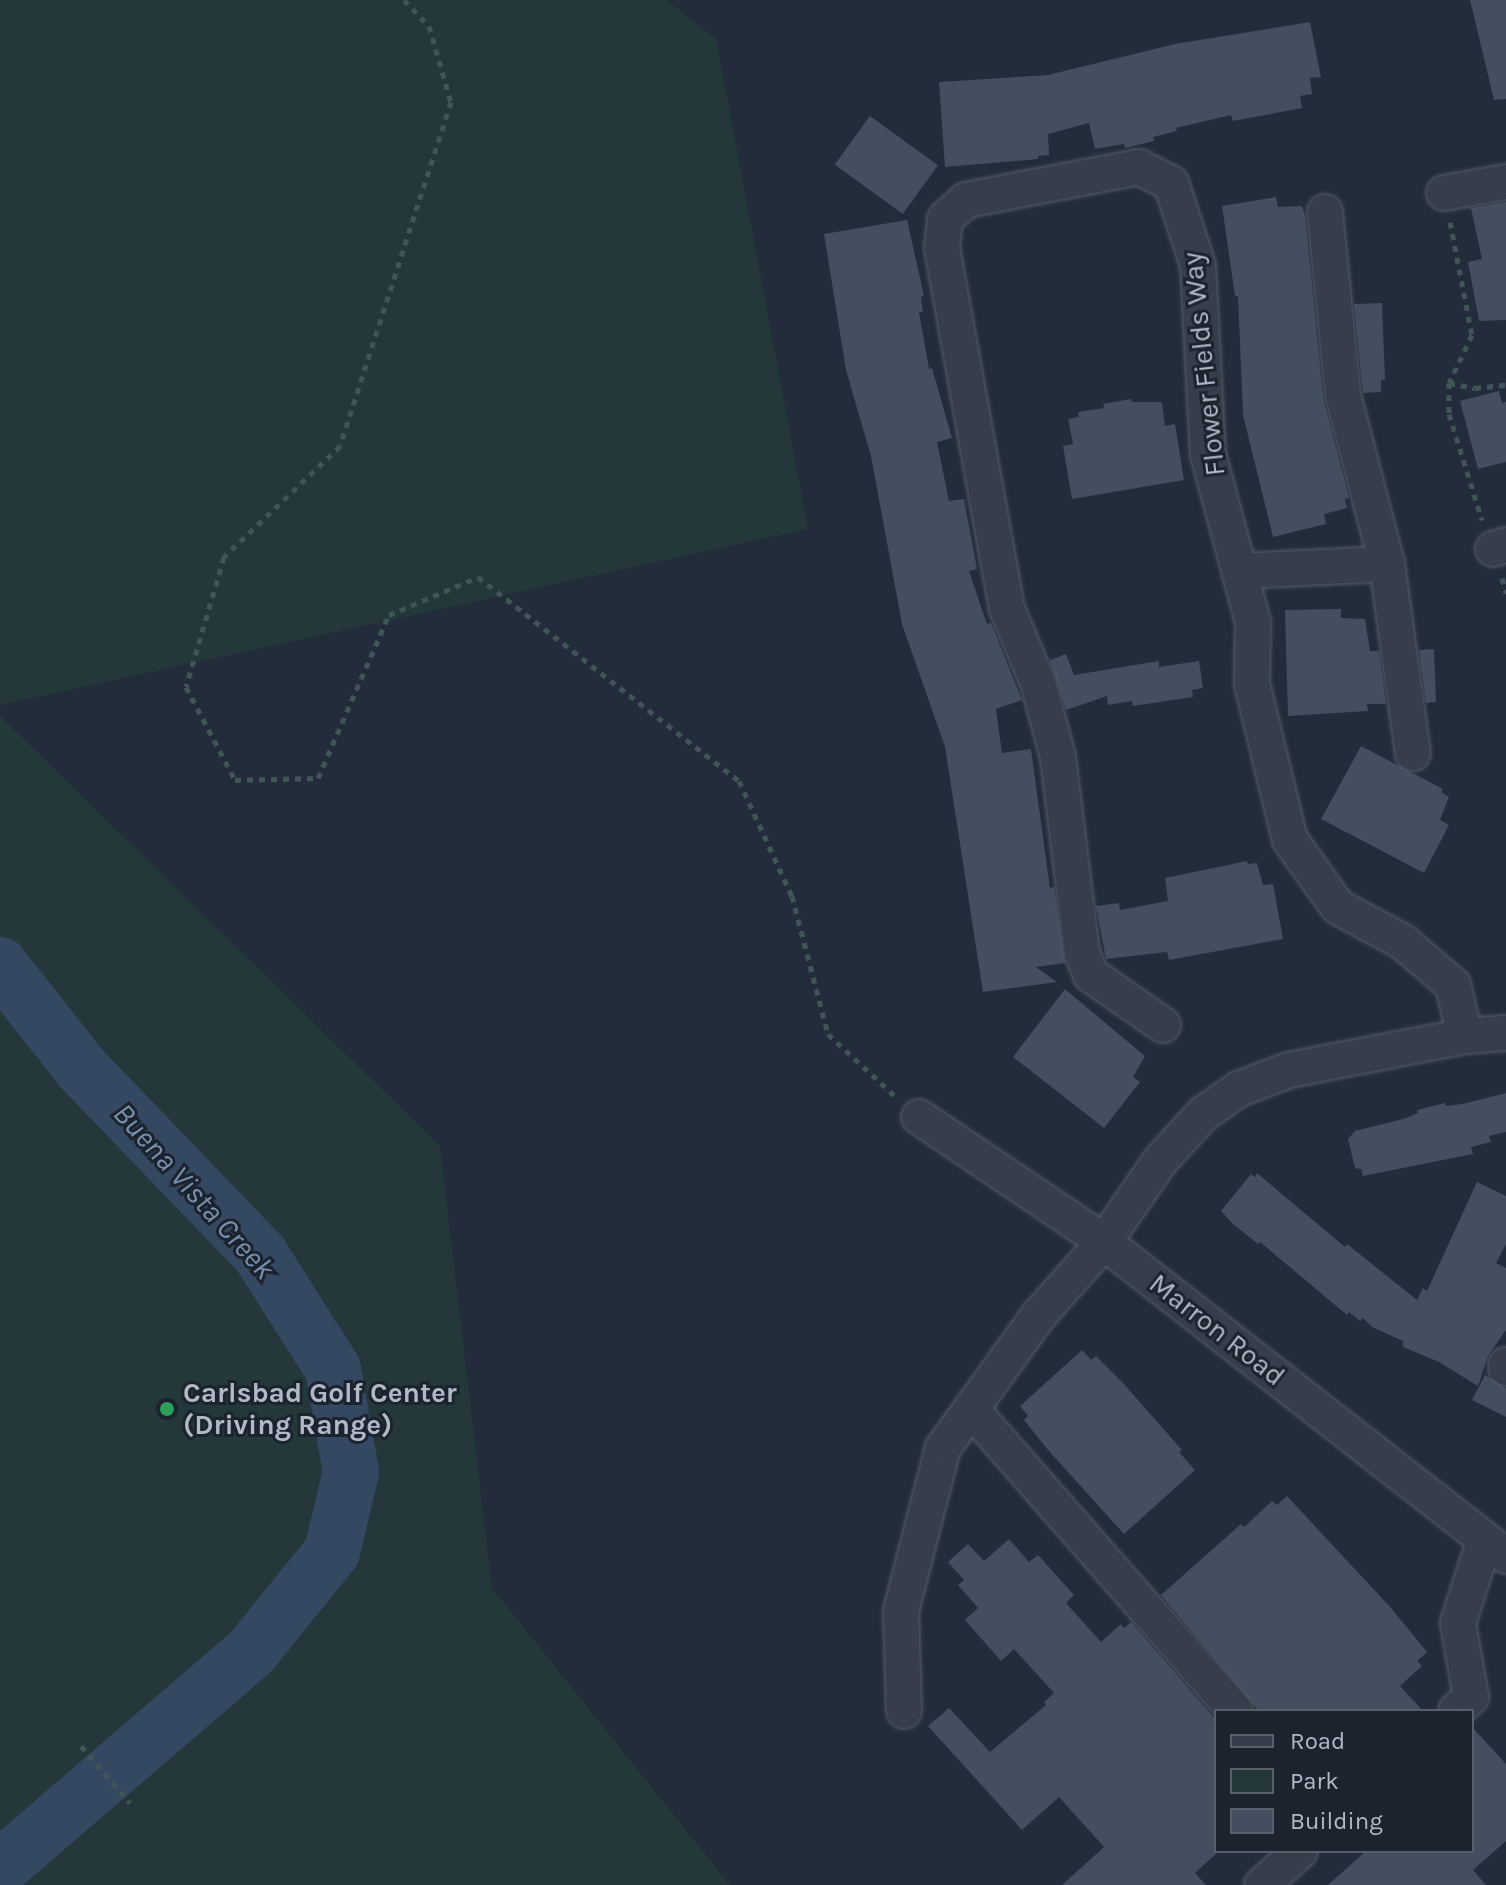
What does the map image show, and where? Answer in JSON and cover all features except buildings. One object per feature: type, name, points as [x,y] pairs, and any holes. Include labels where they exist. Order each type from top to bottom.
[{"type":"street","name":"Flower Fields Way","points":[[1163,1025],[1091,975],[1082,953],[1058,757],[1038,683],[1007,609],[942,248],[945,219],[966,200],[1139,167],[1171,183],[1198,265],[1208,454],[1253,622],[1252,684],[1290,840],[1338,907],[1403,942],[1453,985],[1465,1036]]},
{"type":"street","points":[[1444,193],[1506,182]]},
{"type":"street","points":[[1325,212],[1343,395],[1387,564],[1413,753]]},
{"type":"street","points":[[1239,571],[1387,564]]},
{"type":"street","points":[[904,1711],[901,1611],[943,1448],[1039,1315],[1104,1242],[1160,1161],[1203,1114],[1239,1089],[1289,1070],[1465,1036],[1506,1033]]},
{"type":"street","name":"Marron Road","points":[[919,1117],[1104,1242],[1495,1547]]},
{"type":"street","points":[[971,1409],[1233,1709]]},
{"type":"street","points":[[1458,1709],[1471,1697],[1458,1623],[1495,1547]]},
{"type":"street","points":[[1262,1885],[1298,1853]]},
{"type":"path","points":[[404,0],[429,26],[451,102],[340,446],[224,557],[186,687],[235,780],[318,778],[389,615],[478,577],[739,781],[792,896],[828,1034],[919,1117]]},
{"type":"path","points":[[1444,193],[1472,335],[1449,383],[1449,414],[1500,547]]},
{"type":"path","points":[[1449,383],[1475,388],[1506,385]]},
{"type":"path","points":[[81,1746],[130,1803]]},
{"type":"green space","points":[[0,0],[666,0],[716,39],[808,529],[0,705]]},
{"type":"green space","name":"Carlsbad Golf Center (Driving Range)","points":[[0,716],[440,1146],[492,1588],[730,1885],[0,1885]]},
{"type":"waterway","name":"Buena Vista Creek","points":[[0,965],[81,1068],[260,1254],[333,1369],[351,1472],[332,1552],[251,1652],[0,1868]]},
{"type":"place","name":"Carlsbad Golf Center (Driving Range)","points":[[167,1409]]}]
